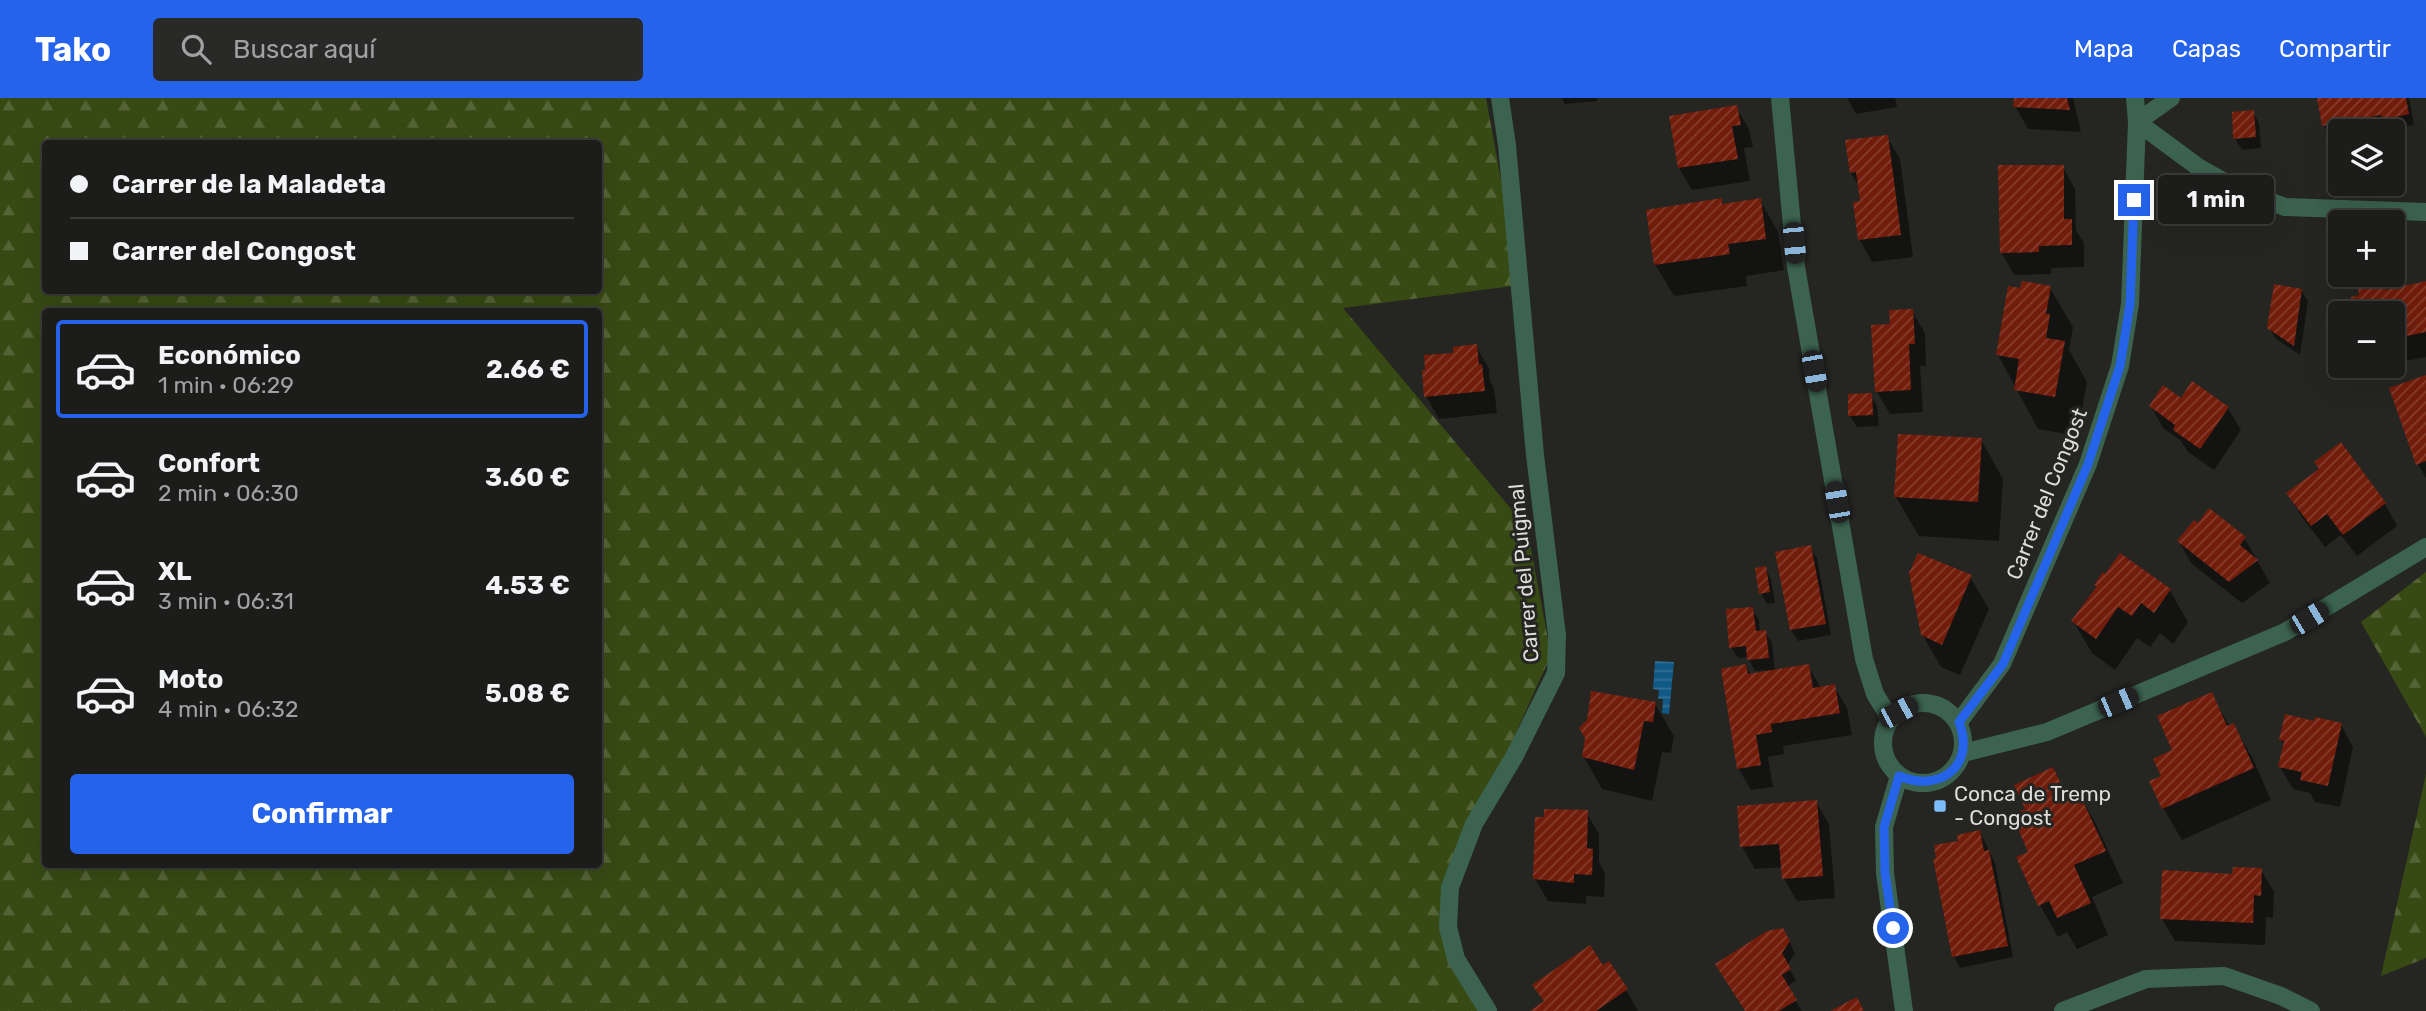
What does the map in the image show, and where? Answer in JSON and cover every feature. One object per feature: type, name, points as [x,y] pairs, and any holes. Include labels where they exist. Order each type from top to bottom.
[{"type":"street","name":"Carrer del Puigmal","points":[[1488,1011],[1455,959],[1448,927],[1450,887],[1474,824],[1514,757],[1556,673],[1556,635],[1535,455],[1507,145],[1500,98]]},
{"type":"street","points":[[1780,98],[1796,267],[1864,659],[1875,694],[1891,720]]},
{"type":"street","name":"Carrer del Congost","points":[[1959,722],[2003,664],[2088,464],[2120,366],[2130,304],[2137,122],[2135,98]]},
{"type":"street","points":[[2171,98],[2137,122],[2198,167],[2239,190],[2285,207],[2426,212]]},
{"type":"street","points":[[1963,753],[2047,732],[2285,632],[2426,547]]},
{"type":"street","points":[[1911,705],[1937,705],[1950,712],[1959,722],[1964,735],[1963,753],[1956,766],[1942,779],[1928,783],[1912,781],[1899,776],[1888,764],[1882,749],[1884,735],[1898,712],[1911,705]]},
{"type":"street","points":[[1899,776],[1884,827],[1885,873],[1904,1011]]},
{"type":"street","points":[[2063,1011],[2146,979],[2224,976],[2281,996],[2311,1011]]},
{"type":"green space","points":[[0,98],[1486,98],[1520,285],[1343,308],[1527,528],[1551,655],[1452,875],[1454,965],[1481,1011],[0,1011]]},
{"type":"green space","points":[[2426,572],[2426,737],[2361,622]]},
{"type":"green space","points":[[2426,774],[2426,958],[2381,976]]},
{"type":"water","points":[[1655,661],[1674,662],[1669,714],[1662,713],[1663,699],[1658,699],[1659,690],[1653,689]]},
{"type":"building","points":[[2014,98],[2067,98],[2070,110],[2013,107]]},
{"type":"building","points":[[2317,98],[2406,98],[2409,114],[2386,119],[2382,119],[2381,115],[2360,119],[2328,119],[2328,125],[2322,126]]},
{"type":"building","points":[[1737,105],[1741,125],[1732,126],[1738,159],[1678,168],[1669,116]]},
{"type":"building","points":[[2254,110],[2256,137],[2233,139],[2232,112]]},
{"type":"building","points":[[1888,135],[1901,235],[1858,240],[1853,202],[1860,201],[1856,172],[1850,173],[1845,140]]},
{"type":"building","points":[[1998,165],[2064,165],[2064,219],[2072,219],[2072,245],[2039,246],[2039,252],[2000,253]]},
{"type":"building","points":[[1722,198],[1722,204],[1761,198],[1766,239],[1728,244],[1730,254],[1654,265],[1646,210]]},
{"type":"building","points":[[2022,281],[2051,286],[2046,314],[2050,314],[2046,338],[2065,341],[2055,397],[2014,390],[2019,359],[1996,355],[2008,286],[2020,288]]},
{"type":"building","points":[[2426,281],[2426,332],[2405,336],[2405,301],[2352,301],[2351,297],[2359,295],[2358,287],[2385,287],[2386,290]]},
{"type":"building","points":[[2274,284],[2302,289],[2294,346],[2267,328]]},
{"type":"building","points":[[1913,309],[1915,344],[1909,344],[1911,390],[1875,392],[1871,325],[1890,324],[1889,310]]},
{"type":"building","points":[[1477,344],[1485,391],[1424,397],[1424,355],[1453,353],[1453,347]]},
{"type":"building","points":[[2426,375],[2426,461],[2416,465],[2389,388]]},
{"type":"building","points":[[2192,381],[2229,407],[2200,449],[2173,430],[2175,425],[2149,406],[2163,385],[2181,398]]},
{"type":"building","points":[[1872,393],[1873,415],[1848,416],[1848,394]]},
{"type":"building","points":[[1898,434],[1982,438],[1978,502],[1894,497]]},
{"type":"building","points":[[2341,442],[2386,503],[2343,535],[2327,514],[2311,526],[2286,493],[2319,469],[2314,462]]},
{"type":"building","points":[[2209,508],[2246,537],[2240,545],[2258,560],[2229,582],[2177,541],[2194,520],[2198,523]]},
{"type":"building","points":[[1811,545],[1826,624],[1790,630],[1775,552]]},
{"type":"building","points":[[1918,553],[1972,575],[1942,645],[1921,635],[1909,573]]},
{"type":"building","points":[[2120,553],[2171,589],[2154,613],[2141,603],[2132,616],[2118,607],[2096,639],[2071,621],[2097,586],[2094,585],[2103,572],[2105,574]]},
{"type":"building","points":[[1766,566],[1770,592],[1759,594],[1755,568]]},
{"type":"building","points":[[1753,607],[1756,631],[1766,630],[1769,658],[1747,660],[1746,646],[1729,648],[1726,609]]},
{"type":"building","points":[[1746,664],[1748,674],[1809,664],[1813,688],[1835,684],[1840,713],[1771,724],[1772,732],[1756,735],[1761,765],[1737,769],[1721,669]]},
{"type":"building","points":[[1591,691],[1656,702],[1653,722],[1644,721],[1634,770],[1582,757],[1585,738],[1579,728],[1587,720]]},
{"type":"building","points":[[2212,692],[2227,726],[2234,723],[2254,768],[2162,809],[2149,781],[2161,776],[2153,759],[2172,750],[2157,716]]},
{"type":"building","points":[[2285,714],[2314,721],[2315,717],[2342,723],[2328,786],[2300,780],[2302,772],[2278,767],[2284,741],[2279,740]]},
{"type":"building","points":[[2053,767],[2065,793],[2077,788],[2106,851],[2074,865],[2091,903],[2057,918],[2049,901],[2038,906],[2016,857],[2028,852],[2012,815],[2025,809],[2014,785]]},
{"type":"building","points":[[1817,800],[1823,876],[1782,879],[1779,844],[1740,847],[1737,806]]},
{"type":"building","points":[[1544,809],[1588,810],[1587,848],[1593,849],[1592,875],[1574,874],[1574,883],[1533,879],[1535,817],[1544,817]]},
{"type":"building","points":[[1980,830],[1984,851],[1989,850],[2008,946],[1952,957],[1933,859],[1936,858],[1934,845],[1958,841],[1957,835]]},
{"type":"building","points":[[2233,867],[2262,868],[2261,896],[2254,895],[2253,923],[2160,919],[2162,870],[2232,874]]},
{"type":"building","points":[[1783,928],[1790,941],[1782,953],[1791,969],[1782,975],[1797,1000],[1779,1011],[1745,1011],[1715,964],[1767,931]]},
{"type":"building","points":[[1590,945],[1603,965],[1609,961],[1628,989],[1596,1011],[1530,1011],[1544,1001],[1532,985]]},
{"type":"building","points":[[1857,997],[1864,1011],[1830,1011]]},
{"type":"place","name":"Conca de Tremp - Congost","points":[[1940,806]]},
{"type":"route","points":[[1893,928],[1885,873],[1884,827],[1899,776],[1928,783],[1942,779],[1956,766],[1963,753],[1964,735],[1959,722],[2003,664],[2088,464],[2120,366],[2130,304],[2134,200]]}]
